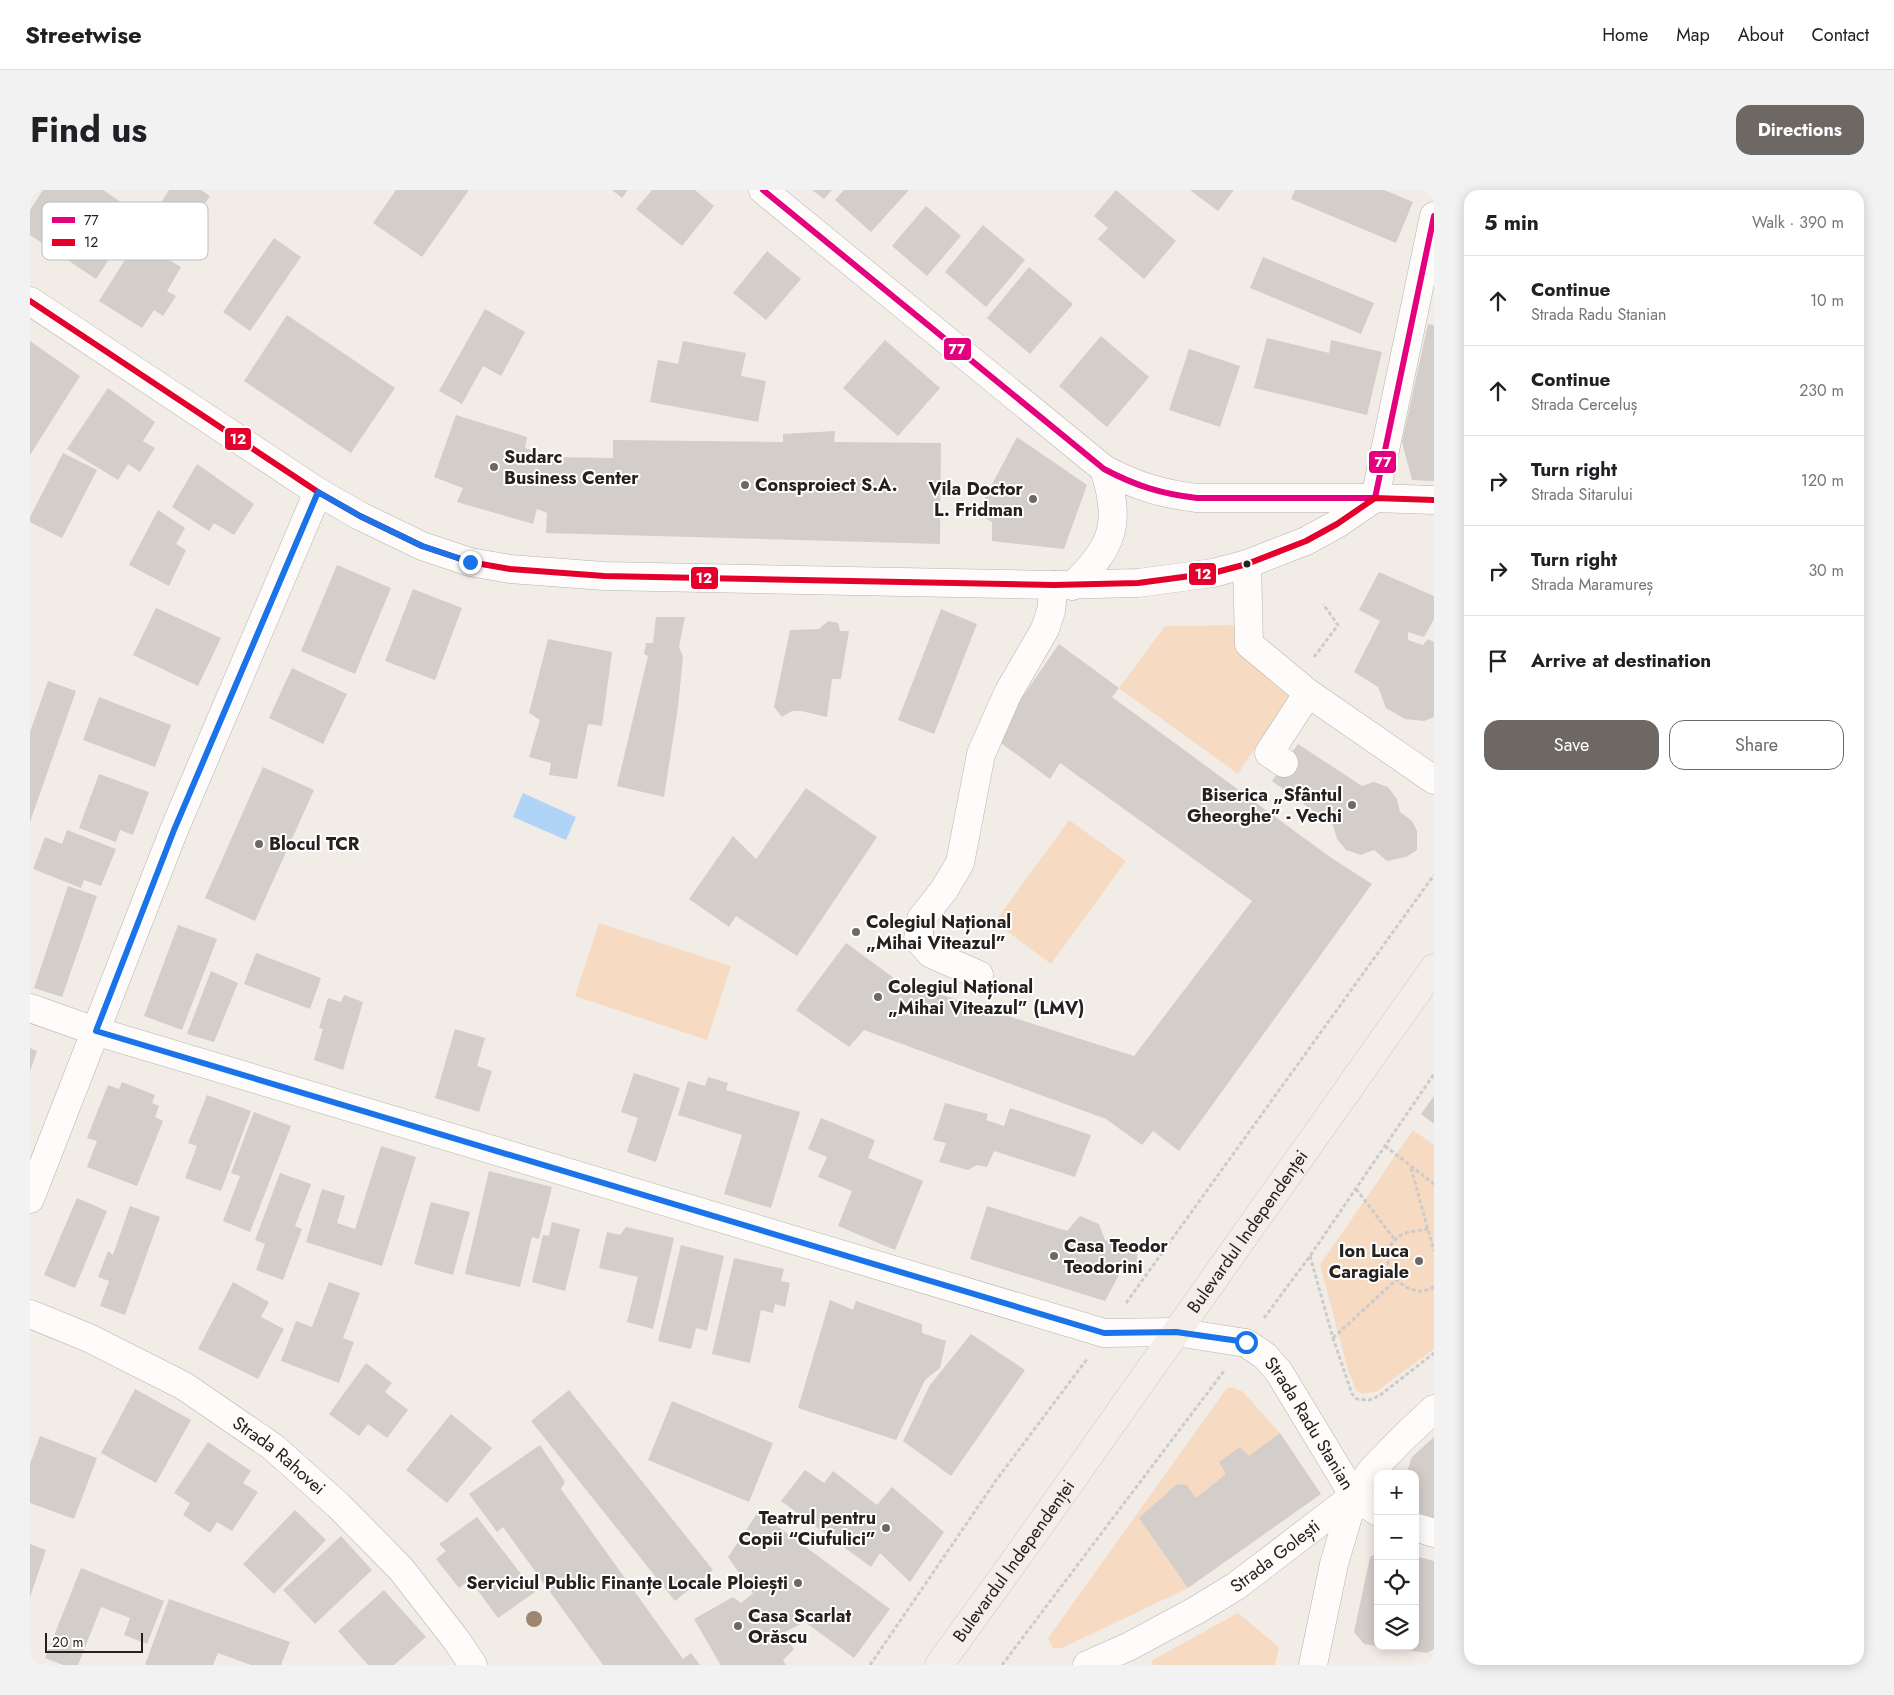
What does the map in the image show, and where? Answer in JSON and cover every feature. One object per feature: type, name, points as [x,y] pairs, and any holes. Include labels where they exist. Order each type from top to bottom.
[{"type":"main road","name":"Bulevardul Independenței","points":[[939,1665],[1434,968]]},
{"type":"street","points":[[763,190],[1104,469],[1129,482],[1153,491],[1197,498],[1375,498],[1434,500]]},
{"type":"street","points":[[30,300],[318,492],[360,516],[422,546],[470,562],[510,569],[604,576],[1063,585],[1138,583],[1213,573],[1247,564],[1306,541],[1337,524],[1375,498],[1434,216]]},
{"type":"street","points":[[979,975],[931,954],[918,939],[921,919],[944,890],[960,863],[981,754],[1008,693],[1045,629],[1063,585],[1089,570],[1100,556],[1110,536],[1114,516],[1111,490],[1104,469]]},
{"type":"street","points":[[30,1199],[174,830],[318,492]]},
{"type":"street","points":[[1247,564],[1249,644],[1302,687],[1434,780]]},
{"type":"street","points":[[1284,764],[1269,753],[1302,687]]},
{"type":"street","name":"Strada Radu Stanian","points":[[30,1008],[96,1031],[1104,1333],[1176,1332],[1246,1342],[1265,1356],[1279,1372],[1354,1496],[1374,1509]]},
{"type":"street","name":"Strada Rahovei","points":[[30,1314],[89,1338],[184,1386],[273,1447],[340,1506],[401,1569],[457,1641],[473,1665]]},
{"type":"street","name":"Strada Golești","points":[[1087,1665],[1130,1646],[1195,1611],[1236,1586],[1354,1496],[1372,1470],[1402,1438],[1434,1409]]},
{"type":"street","points":[[1313,1665],[1334,1564],[1354,1496]]},
{"type":"street","points":[[1419,1528],[1434,1533]]},
{"type":"path","points":[[1302,687],[1338,625],[1323,604]]},
{"type":"path","points":[[870,1665],[997,1479],[1075,1376],[1434,875]]},
{"type":"path","points":[[1385,1146],[1434,1184]]},
{"type":"path","points":[[1411,1168],[1434,1251]]},
{"type":"path","points":[[1356,1189],[1395,1240]]},
{"type":"path","points":[[1428,1229],[1409,1232],[1395,1240],[1389,1252],[1389,1266],[1396,1280],[1407,1289],[1422,1292],[1434,1287]]},
{"type":"path","points":[[1310,1256],[1333,1338],[1352,1394],[1357,1399],[1370,1400],[1379,1396],[1434,1353]]},
{"type":"path","points":[[1333,1338],[1396,1280]]},
{"type":"shaded area","points":[[1237,625],[1237,652],[1290,694],[1238,774],[1119,688],[1165,626]]},
{"type":"shaded area","points":[[1069,820],[1126,861],[1051,964],[995,922]]},
{"type":"shaded area","points":[[599,923],[731,966],[707,1040],[575,996]]},
{"type":"shaded area","points":[[1413,1130],[1434,1145],[1434,1349],[1377,1391],[1362,1394],[1356,1390],[1348,1370],[1320,1265]]},
{"type":"shaded area","points":[[1233,1387],[1243,1392],[1280,1433],[1196,1498],[1187,1485],[1177,1484],[1140,1518],[1188,1588],[1062,1648],[1053,1648],[1048,1638],[1226,1389]]},
{"type":"shaded area","points":[[1238,1613],[1279,1647],[1275,1665],[1153,1665],[1151,1661]]},
{"type":"water","points":[[523,793],[576,817],[566,840],[513,817]]},
{"type":"building","points":[[43,190],[103,190],[121,202],[42,202],[42,243],[30,235],[30,210]]},
{"type":"building","points":[[169,190],[201,190],[210,196],[206,202],[161,202]]},
{"type":"building","points":[[396,190],[469,190],[422,257],[373,223]]},
{"type":"building","points":[[612,190],[628,190],[622,198]]},
{"type":"building","points":[[652,190],[695,190],[714,206],[682,246],[636,209]]},
{"type":"building","points":[[812,190],[832,190],[824,199]]},
{"type":"building","points":[[844,190],[909,190],[871,232],[835,200]]},
{"type":"building","points":[[1116,190],[1176,241],[1144,279],[1098,239],[1108,228],[1094,216]]},
{"type":"building","points":[[1190,190],[1234,190],[1218,211]]},
{"type":"building","points":[[1295,190],[1384,190],[1413,202],[1396,243],[1291,199]]},
{"type":"building","points":[[926,206],[961,236],[927,276],[892,246]]},
{"type":"building","points":[[983,225],[1025,260],[986,307],[945,272]]},
{"type":"building","points":[[274,238],[301,257],[250,331],[223,312]]},
{"type":"building","points":[[767,251],[801,279],[766,320],[733,293]]},
{"type":"building","points":[[1263,257],[1374,303],[1361,334],[1250,288]]},
{"type":"building","points":[[68,260],[109,260],[96,279]]},
{"type":"building","points":[[125,260],[169,260],[181,267],[167,291],[176,296],[163,316],[154,310],[142,328],[99,301]]},
{"type":"building","points":[[1029,267],[1073,304],[1030,354],[987,318]]},
{"type":"building","points":[[485,309],[525,332],[501,376],[483,366],[462,404],[439,391]]},
{"type":"building","points":[[287,315],[395,388],[351,453],[244,381]]},
{"type":"building","points":[[1428,324],[1434,325],[1434,481],[1412,480],[1402,442]]},
{"type":"building","points":[[1101,336],[1149,377],[1107,427],[1059,386]]},
{"type":"building","points":[[1267,338],[1329,353],[1331,340],[1382,352],[1367,415],[1254,388]]},
{"type":"building","points":[[885,340],[940,388],[898,436],[843,388]]},
{"type":"building","points":[[30,341],[80,376],[30,455]]},
{"type":"building","points":[[683,341],[746,353],[741,376],[766,381],[758,422],[650,402],[658,360],[678,364]]},
{"type":"building","points":[[1189,349],[1240,366],[1220,427],[1169,410]]},
{"type":"building","points":[[108,388],[155,422],[143,441],[155,448],[140,472],[128,464],[118,480],[67,449]]},
{"type":"building","name":"Consproiect S.A.","points":[[456,415],[527,437],[525,448],[551,457],[613,458],[613,440],[783,442],[783,434],[835,431],[834,442],[941,443],[940,544],[546,533],[547,513],[537,509],[533,524],[457,502],[463,488],[434,477]]},
{"type":"building","name":"Vila Doctor L. Fridman","points":[[1017,437],[1087,485],[1064,549],[992,541],[992,522],[977,513]]},
{"type":"building","points":[[63,453],[97,470],[62,538],[30,522],[30,517]]},
{"type":"building","points":[[197,464],[254,504],[234,535],[214,523],[209,531],[172,507]]},
{"type":"building","points":[[158,510],[185,528],[176,544],[186,550],[169,586],[129,565]]},
{"type":"building","points":[[337,565],[391,588],[355,674],[301,651]]},
{"type":"building","points":[[1379,572],[1434,596],[1434,619],[1424,637],[1408,632],[1408,640],[1423,645],[1428,639],[1434,642],[1434,717],[1424,721],[1405,719],[1386,708],[1378,687],[1354,672],[1380,621],[1359,610]]},
{"type":"building","points":[[413,589],[462,608],[435,680],[385,661]]},
{"type":"building","points":[[156,608],[221,638],[198,686],[133,655]]},
{"type":"building","points":[[941,609],[977,624],[934,734],[898,720]]},
{"type":"building","points":[[656,617],[685,617],[679,647],[683,657],[678,707],[664,797],[617,786],[648,656],[644,654],[646,643],[653,643]]},
{"type":"building","points":[[828,621],[838,623],[840,631],[849,631],[841,679],[832,679],[827,717],[801,711],[792,711],[782,717],[774,707],[790,630],[819,629]]},
{"type":"building","points":[[548,639],[612,652],[602,726],[588,724],[577,779],[549,775],[551,763],[529,757],[540,720],[529,713]]},
{"type":"building","name":"Colegiul Național „Mihai Viteazul” (LMV)","points":[[1059,644],[1119,688],[1112,697],[1330,857],[1372,884],[1179,1151],[1153,1131],[1142,1145],[1106,1119],[864,1030],[849,1047],[796,1010],[846,943],[898,981],[1134,1056],[1252,901],[1060,763],[1050,779],[994,738]]},
{"type":"building","points":[[292,668],[347,694],[323,744],[269,718]]},
{"type":"building","points":[[48,681],[76,691],[30,822],[30,732]]},
{"type":"building","points":[[99,697],[171,725],[155,767],[83,740]]},
{"type":"building","name":"Biserica „Sfântul Gheorghe” - Vechi","points":[[1298,744],[1362,786],[1374,782],[1388,787],[1397,799],[1400,812],[1412,821],[1417,831],[1417,850],[1406,857],[1387,861],[1374,850],[1361,855],[1346,850],[1337,839],[1333,825],[1272,781]]},
{"type":"building","name":"Blocul TCR","points":[[263,767],[314,790],[255,921],[205,898]]},
{"type":"building","points":[[99,774],[149,792],[133,835],[120,830],[116,842],[79,828]]},
{"type":"building","points":[[806,788],[877,837],[797,956],[736,916],[729,927],[689,899],[733,836],[756,859]]},
{"type":"building","points":[[67,830],[116,849],[101,886],[84,880],[81,888],[33,869],[45,837],[62,844]]},
{"type":"building","points":[[68,886],[97,896],[62,997],[34,988]]},
{"type":"building","points":[[178,925],[217,939],[182,1030],[144,1016]]},
{"type":"building","points":[[256,953],[321,978],[310,1009],[244,984]]},
{"type":"building","points":[[211,971],[238,983],[214,1042],[187,1034]]},
{"type":"building","points":[[344,995],[363,1002],[343,1070],[314,1060],[323,1029],[319,1028],[328,998],[341,1002]]},
{"type":"building","points":[[455,1029],[485,1038],[477,1066],[492,1071],[479,1112],[435,1098]]},
{"type":"building","points":[[30,1048],[37,1051],[30,1071]]},
{"type":"building","points":[[634,1073],[680,1088],[656,1162],[627,1152],[638,1118],[621,1112]]},
{"type":"building","points":[[708,1077],[728,1083],[726,1090],[800,1112],[771,1208],[724,1194],[742,1135],[678,1115],[688,1081],[705,1086]]},
{"type":"building","points":[[122,1082],[155,1095],[152,1103],[159,1106],[155,1117],[163,1121],[137,1186],[87,1167],[97,1141],[87,1138],[108,1085],[119,1089]]},
{"type":"building","points":[[207,1095],[251,1111],[221,1191],[185,1178],[197,1146],[188,1143]]},
{"type":"building","points":[[1434,1096],[1434,1124],[1421,1114]]},
{"type":"building","points":[[945,1103],[988,1114],[986,1120],[1004,1126],[1010,1108],[1091,1135],[1075,1177],[994,1151],[987,1167],[977,1165],[968,1170],[939,1162],[946,1143],[933,1140]]},
{"type":"building","points":[[254,1112],[291,1126],[250,1232],[223,1221],[240,1176],[231,1173]]},
{"type":"building","points":[[821,1118],[875,1140],[868,1158],[923,1181],[895,1250],[838,1226],[852,1191],[818,1177],[827,1157],[808,1149]]},
{"type":"building","points":[[381,1146],[416,1157],[382,1266],[306,1242],[322,1189],[345,1196],[337,1223],[355,1229]]},
{"type":"building","points":[[489,1171],[552,1187],[539,1239],[532,1237],[520,1287],[465,1274]]},
{"type":"building","points":[[280,1173],[311,1184],[295,1226],[302,1229],[283,1280],[256,1270],[265,1244],[255,1240]]},
{"type":"building","points":[[77,1198],[107,1211],[75,1288],[44,1275]]},
{"type":"building","points":[[431,1202],[470,1212],[453,1275],[414,1264]]},
{"type":"building","points":[[130,1206],[160,1217],[125,1315],[100,1306],[109,1281],[98,1277],[108,1251],[113,1255]]},
{"type":"building","name":"Casa Teodor Teodorini","points":[[987,1206],[1067,1231],[1080,1216],[1099,1224],[1105,1240],[1131,1248],[1137,1253],[1134,1272],[1120,1273],[1105,1301],[970,1259]]},
{"type":"building","points":[[552,1222],[580,1229],[565,1291],[532,1282],[543,1235],[549,1236]]},
{"type":"building","points":[[626,1227],[674,1238],[653,1329],[627,1322],[638,1277],[599,1268],[607,1232],[620,1235]]},
{"type":"building","points":[[681,1245],[724,1256],[707,1331],[696,1328],[691,1349],[658,1341]]},
{"type":"building","points":[[734,1258],[784,1269],[781,1281],[790,1283],[785,1307],[775,1304],[773,1313],[761,1310],[750,1363],[712,1354]]},
{"type":"building","points":[[233,1282],[269,1302],[261,1317],[284,1329],[258,1379],[198,1349]]},
{"type":"building","points":[[329,1282],[360,1293],[343,1338],[354,1342],[339,1383],[281,1361],[296,1321],[312,1327]]},
{"type":"building","points":[[830,1300],[853,1310],[856,1301],[922,1324],[922,1333],[946,1341],[940,1368],[925,1380],[896,1440],[798,1408]]},
{"type":"building","points":[[971,1334],[1025,1370],[951,1476],[903,1441],[930,1385]]},
{"type":"building","points":[[366,1363],[392,1383],[385,1392],[408,1410],[387,1438],[368,1424],[359,1436],[329,1414]]},
{"type":"building","points":[[135,1389],[191,1420],[156,1483],[101,1453]]},
{"type":"building","points":[[569,1390],[713,1570],[675,1601],[531,1421]]},
{"type":"building","points":[[672,1401],[773,1443],[749,1502],[648,1460]]},
{"type":"building","points":[[451,1414],[492,1448],[447,1503],[406,1470]]},
{"type":"building","points":[[1280,1433],[1321,1494],[1188,1588],[1139,1518],[1177,1484],[1187,1485],[1196,1498],[1226,1474],[1219,1462],[1240,1447],[1249,1456]]},
{"type":"building","points":[[40,1436],[97,1458],[74,1519],[30,1503],[30,1464]]},
{"type":"building","points":[[1434,1437],[1434,1519],[1424,1517],[1419,1513],[1419,1470],[1407,1470],[1412,1457]]},
{"type":"building","points":[[208,1442],[251,1471],[243,1483],[258,1492],[232,1531],[217,1522],[210,1533],[183,1515],[190,1503],[174,1493]]},
{"type":"building","points":[[540,1445],[565,1482],[561,1489],[683,1659],[691,1653],[700,1665],[603,1665],[503,1527],[497,1532],[469,1494]]},
{"type":"building","points":[[805,1470],[824,1483],[833,1471],[877,1505],[892,1487],[944,1532],[910,1582],[880,1553],[871,1567],[781,1501]]},
{"type":"building","points":[[295,1510],[326,1540],[274,1594],[243,1564]]},
{"type":"building","points":[[758,1512],[890,1609],[854,1658],[805,1622],[783,1633],[794,1649],[783,1660],[786,1665],[719,1665],[694,1619],[733,1597],[741,1603],[753,1593],[728,1557]]},
{"type":"building","points":[[477,1517],[535,1592],[498,1618],[470,1580],[459,1588],[436,1559],[446,1551],[439,1544]]},
{"type":"building","points":[[341,1536],[372,1570],[315,1624],[283,1590]]},
{"type":"building","points":[[30,1544],[46,1550],[30,1597]]},
{"type":"building","points":[[1374,1555],[1374,1645],[1364,1644],[1354,1632],[1370,1557]]},
{"type":"building","points":[[1419,1557],[1434,1561],[1434,1649],[1427,1653],[1408,1650],[1419,1650]]},
{"type":"building","points":[[81,1568],[164,1601],[147,1644],[124,1635],[130,1618],[101,1607],[78,1665],[63,1665],[45,1658]]},
{"type":"building","points":[[384,1590],[426,1637],[394,1665],[368,1665],[338,1631]]},
{"type":"building","points":[[169,1599],[290,1642],[281,1665],[251,1665],[218,1653],[213,1665],[145,1665]]},
{"type":"transit line","name":"77","points":[[763,190],[1104,469],[1149,488],[1197,498],[1375,498],[1434,216]]},
{"type":"transit line","name":"12","points":[[30,301],[318,492],[360,516],[422,546],[470,562],[510,569],[604,576],[1054,585],[1138,583],[1213,573],[1247,564],[1306,541],[1337,524],[1375,498],[1434,500]]},
{"type":"place","name":"Sudarc Business Center","points":[[494,467]]},
{"type":"place","name":"Consproiect S.A.","points":[[745,485]]},
{"type":"place","name":"Vila Doctor L. Fridman","points":[[1033,499]]},
{"type":"place","name":"Biserica „Sfântul Gheorghe” - Vechi","points":[[1352,805]]},
{"type":"place","name":"Blocul TCR","points":[[259,844]]},
{"type":"place","name":"Colegiul Național „Mihai Viteazul”","points":[[856,932]]},
{"type":"place","name":"Colegiul Național „Mihai Viteazul” (LMV)","points":[[878,997]]},
{"type":"place","name":"Casa Teodor Teodorini","points":[[1054,1256]]},
{"type":"place","name":"Ion Luca Caragiale","points":[[1419,1261]]},
{"type":"place","name":"Teatrul pentru Copii “Ciufulici”","points":[[886,1528]]},
{"type":"place","name":"Serviciul Public Finanțe Locale Ploiești","points":[[798,1583]]},
{"type":"place","name":"Casa Scarlat Orăscu","points":[[738,1626]]},
{"type":"route","points":[[470,562],[422,546],[360,516],[318,492],[174,830],[96,1031],[1104,1333],[1176,1332],[1246,1342]]}]
